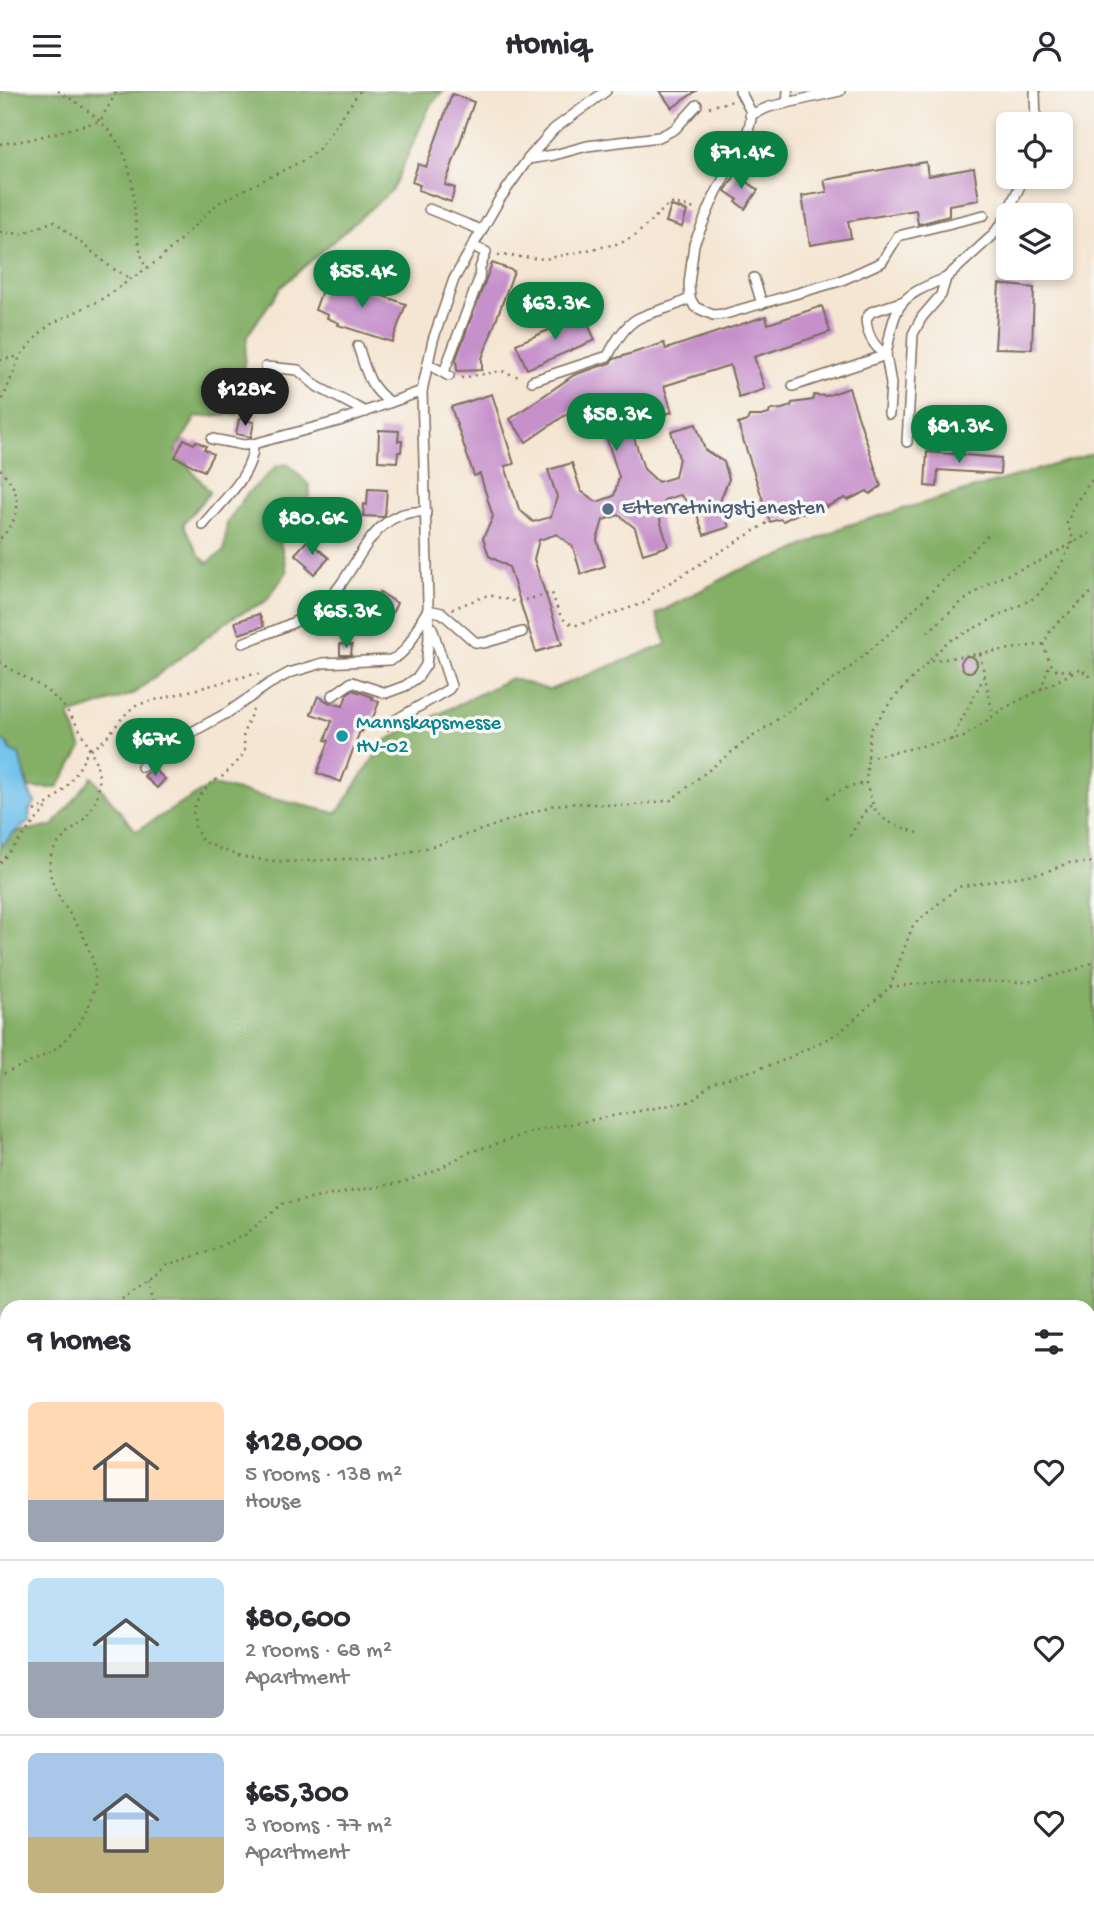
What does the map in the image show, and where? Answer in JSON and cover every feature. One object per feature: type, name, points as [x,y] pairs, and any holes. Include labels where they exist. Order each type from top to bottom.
[{"type":"lane","points":[[332,696],[352,682],[386,693],[397,690],[412,682],[423,671],[428,659],[428,615],[422,391],[433,340],[454,279],[481,230],[528,159],[555,129],[606,91]]},
{"type":"lane","points":[[740,91],[750,110],[748,131],[694,244],[690,262],[690,298],[695,307],[713,315],[840,281],[882,263],[898,236],[984,215]]},
{"type":"lane","points":[[787,103],[788,91]]},
{"type":"lane","points":[[750,115],[769,107],[840,91]]},
{"type":"lane","points":[[1035,91],[1036,112]]},
{"type":"lane","points":[[528,159],[587,146],[659,137],[675,129],[700,107]]},
{"type":"lane","points":[[886,355],[876,348],[871,339],[866,319],[871,313],[901,302],[911,294],[946,278],[997,229],[1019,189]]},
{"type":"lane","points":[[429,209],[481,230]]},
{"type":"lane","points":[[428,363],[446,374],[480,279],[480,268],[486,252],[478,246],[472,246]]},
{"type":"lane","points":[[754,278],[762,304]]},
{"type":"lane","points":[[907,442],[913,334],[922,317],[942,295],[946,278]]},
{"type":"lane","points":[[531,381],[608,356],[635,320],[678,306],[690,298]]},
{"type":"lane","points":[[889,414],[891,384],[886,355],[891,328],[901,302]]},
{"type":"lane","points":[[358,346],[370,382],[377,393],[390,402]]},
{"type":"lane","points":[[793,386],[886,355]]},
{"type":"lane","points":[[266,367],[298,370],[318,387],[366,412]]},
{"type":"lane","points":[[212,439],[253,444],[300,433],[422,391]]},
{"type":"lane","points":[[203,524],[230,495],[252,456],[253,444]]},
{"type":"lane","points":[[243,643],[320,607],[341,586],[377,530],[386,521],[406,513],[426,512]]},
{"type":"lane","points":[[387,725],[451,686],[428,615]]},
{"type":"lane","points":[[142,767],[181,738],[227,713],[261,689],[306,667],[323,663],[390,660],[398,657],[405,651],[416,626],[428,615],[444,616],[475,642],[484,643],[522,632]]},
{"type":"path","points":[[58,91],[100,121],[121,148],[133,187],[136,229],[145,269]]},
{"type":"path","points":[[0,144],[28,140],[100,121],[117,91]]},
{"type":"path","points":[[0,406],[20,356],[34,339],[53,323],[102,299],[173,249],[218,203],[304,160],[318,150],[360,91]]},
{"type":"path","points":[[700,107],[721,104]]},
{"type":"path","points":[[486,252],[545,259],[621,243],[631,240],[658,213],[674,203],[695,208],[705,217]]},
{"type":"path","points":[[0,232],[21,234],[54,221],[112,268],[131,279]]},
{"type":"path","points":[[0,360],[20,356]]},
{"type":"path","points":[[446,374],[462,378],[502,370],[531,381]]},
{"type":"path","points":[[0,469],[14,487],[17,499],[17,510],[11,527],[0,539]]},
{"type":"path","points":[[1074,541],[1067,523],[1074,505],[1094,477]]},
{"type":"path","points":[[444,616],[456,606],[488,595],[518,602],[552,593],[562,620],[579,625],[647,601],[653,593],[767,523]]},
{"type":"path","points":[[928,632],[959,604],[992,581],[1040,561],[1094,531]]},
{"type":"path","points":[[261,689],[243,734],[245,749],[241,758],[211,783],[193,810],[195,827],[202,841],[240,857],[283,862],[389,857],[437,845],[554,805],[577,803],[611,806],[671,800],[738,747],[846,671],[891,631],[991,532]]},
{"type":"path","points":[[918,833],[882,818],[872,804],[866,783],[870,731],[892,700],[947,642],[1036,597],[1057,571],[1074,541]]},
{"type":"path","points":[[1094,590],[1052,628],[1043,645],[1050,663],[1057,670],[1080,669],[1094,679]]},
{"type":"path","points":[[931,661],[1043,645]]},
{"type":"path","points":[[980,654],[993,716]]},
{"type":"path","points":[[0,661],[58,701],[74,720],[91,748],[99,773],[94,803],[86,816],[54,847],[50,858],[50,872],[57,893],[82,933],[89,953],[96,976],[94,989],[85,1014],[70,1035],[55,1049],[0,1075]]},
{"type":"path","points":[[1041,689],[1050,663]]},
{"type":"path","points":[[867,758],[964,737],[993,716],[1076,671]]},
{"type":"path","points":[[0,863],[51,802],[68,786],[91,748],[105,740],[127,712],[139,703],[254,674],[263,673],[276,680]]},
{"type":"path","points":[[950,740],[985,675]]},
{"type":"path","points":[[827,798],[846,788],[866,783]]},
{"type":"path","points":[[34,811],[51,802]]},
{"type":"path","points":[[850,836],[872,804]]},
{"type":"path","points":[[120,1300],[149,1281],[166,1265],[205,1253],[246,1235],[282,1204],[404,1182],[435,1171],[467,1153],[539,1129],[692,1101],[712,1083],[780,1062],[839,1033],[890,987],[913,925],[958,887],[1045,872],[1068,863],[1089,863],[1094,860]]},
{"type":"path","points":[[890,987],[947,981],[1027,982],[1073,971],[1094,962]]},
{"type":"path","points":[[149,1281],[152,1300]]},
{"type":"green space","points":[[0,91],[443,91],[430,106],[392,190],[281,287],[247,336],[239,414],[196,417],[175,451],[210,492],[183,524],[200,556],[207,563],[224,551],[227,523],[246,495],[277,466],[288,464],[309,485],[310,495],[280,541],[287,572],[265,602],[233,617],[133,694],[69,715],[82,748],[57,788],[29,788],[19,755],[10,751],[8,744],[0,739]]},
{"type":"green space","points":[[1094,453],[1094,1300],[0,1300],[0,847],[15,832],[53,826],[92,777],[136,831],[212,785],[337,813],[385,741],[511,678],[549,690],[667,644],[656,614],[740,570],[785,555],[845,526]]},
{"type":"water","points":[[0,739],[8,744],[10,751],[19,755],[27,787],[35,802],[29,811],[30,821],[0,847]]},
{"type":"building","points":[[660,91],[696,91],[672,108]]},
{"type":"building","points":[[452,94],[474,102],[445,185],[455,188],[451,202],[418,190],[420,185],[412,182],[418,164],[426,167]]},
{"type":"building","points":[[926,162],[928,176],[974,168],[979,200],[949,205],[949,216],[918,224],[916,210],[848,221],[851,238],[810,245],[802,196],[827,192],[824,180]]},
{"type":"building","points":[[736,174],[758,190],[745,209],[725,191]]},
{"type":"building","points":[[671,206],[687,211],[682,227],[666,222]]},
{"type":"building","points":[[492,263],[514,271],[482,359],[482,370],[457,371],[456,359]]},
{"type":"building","points":[[340,281],[406,304],[392,342],[338,325],[339,323],[327,318],[328,315],[315,310],[324,285],[337,290]]},
{"type":"building","points":[[999,284],[1034,288],[1032,349],[995,348]]},
{"type":"building","points":[[822,306],[830,332],[754,357],[765,389],[739,398],[730,365],[664,386],[672,412],[630,425],[644,469],[658,482],[675,477],[679,458],[671,431],[696,424],[705,450],[724,462],[729,479],[720,501],[729,527],[704,535],[695,509],[680,495],[664,500],[660,520],[668,546],[643,554],[635,528],[619,515],[603,520],[597,540],[605,566],[581,574],[573,547],[557,534],[539,540],[534,559],[562,644],[536,652],[509,567],[489,556],[483,538],[493,517],[480,474],[474,476],[451,407],[492,394],[514,464],[505,466],[519,509],[533,522],[551,517],[557,497],[548,470],[572,463],[581,491],[597,502],[614,496],[619,477],[590,398],[526,442],[510,419],[574,375],[610,363],[614,359],[664,343],[666,349],[766,316],[768,324]]},
{"type":"building","points":[[584,315],[595,340],[527,369],[516,344]]},
{"type":"building","points":[[849,388],[881,486],[870,494],[867,491],[848,500],[845,498],[826,507],[824,505],[815,508],[805,514],[801,512],[783,521],[780,519],[770,522],[738,424],[747,421],[749,416],[769,414],[770,410],[782,409],[792,403],[813,400],[814,395],[826,396]]},
{"type":"building","points":[[239,419],[254,422],[251,437],[236,434]]},
{"type":"building","points":[[379,430],[399,431],[398,441],[402,441],[397,462],[378,461]]},
{"type":"building","points":[[184,439],[206,446],[204,449],[213,454],[204,471],[175,457]]},
{"type":"building","points":[[927,452],[1001,458],[1000,474],[938,470],[937,487],[925,486]]},
{"type":"building","points":[[368,489],[387,490],[383,517],[363,516]]},
{"type":"building","points":[[308,540],[329,558],[314,574],[295,554]]},
{"type":"building","points":[[380,592],[397,603],[388,622],[385,620],[380,629],[363,618]]},
{"type":"building","points":[[259,614],[264,626],[239,634],[235,622]]},
{"type":"building","points":[[340,644],[352,645],[351,655],[340,655]]},
{"type":"building","points":[[969,656],[977,664],[969,672],[961,664]]},
{"type":"building","name":"Mannskapsmesse HV-02","points":[[353,690],[379,702],[372,720],[368,718],[362,732],[360,731],[341,782],[317,773],[329,741],[325,740],[332,721],[311,714],[318,696],[343,706],[347,694]]},
{"type":"building","points":[[153,768],[165,779],[157,788],[144,776]]},
{"type":"place","name":"Etterretningstjenesten","points":[[608,509]]},
{"type":"place","name":"Mannskapsmesse HV-02","points":[[342,736]]}]
